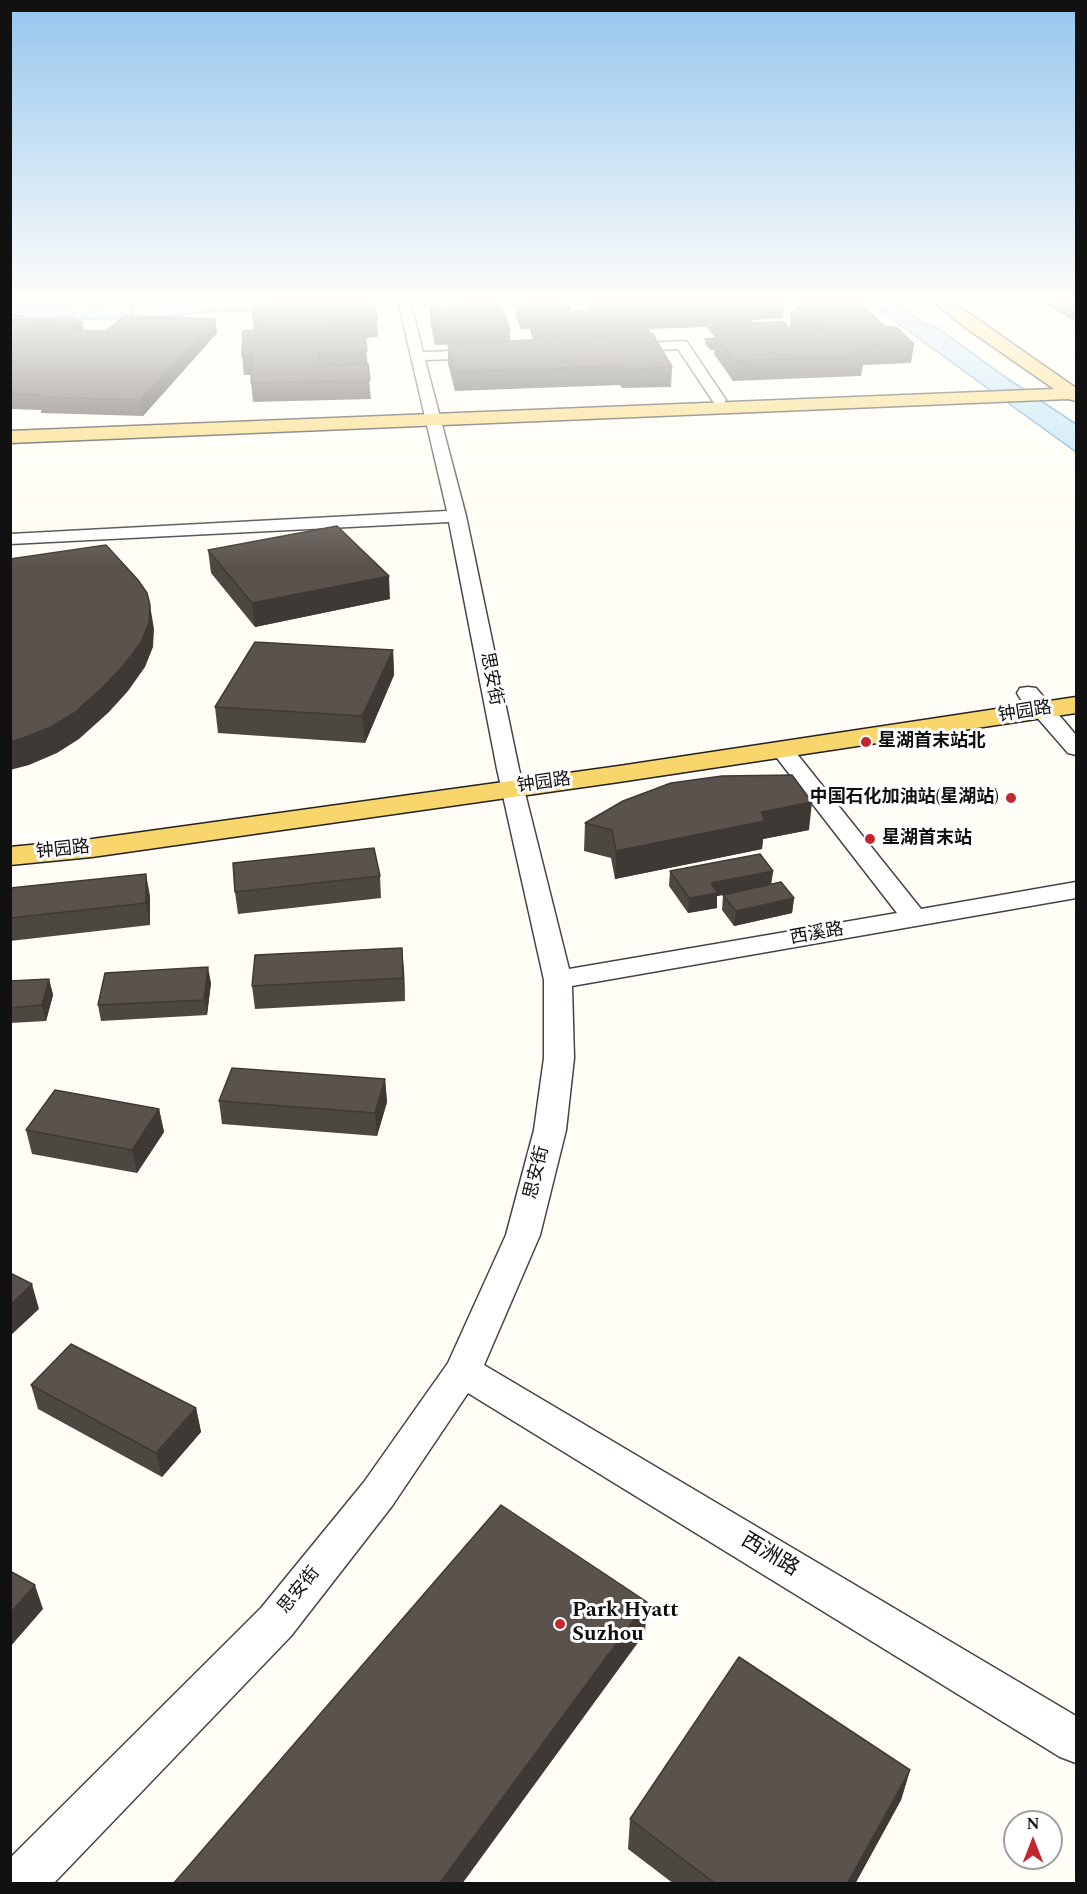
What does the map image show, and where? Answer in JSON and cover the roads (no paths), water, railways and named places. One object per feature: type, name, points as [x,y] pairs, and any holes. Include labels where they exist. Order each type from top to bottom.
[{"type":"main road","points":[[10,430],[1073,391]]},
{"type":"main road","points":[[10,437],[719,400],[982,393]]},
{"type":"main road","name":"钟园路","points":[[10,837],[781,749],[1035,701],[1077,685]]},
{"type":"main road","name":"钟园路","points":[[10,856],[92,848],[511,779],[1035,701],[1077,705]]},
{"type":"street","name":"思安街","points":[[19,1884],[276,1622],[378,1494],[463,1371],[523,1235],[550,1130],[559,1058],[558,980],[511,779],[457,516],[427,389]]},
{"type":"street","points":[[712,389],[719,400]]},
{"type":"street","points":[[10,539],[457,516]]},
{"type":"street","points":[[1035,701],[1077,748]]},
{"type":"street","points":[[781,749],[914,918]]},
{"type":"street","name":"西溪路","points":[[558,980],[1077,890]]},
{"type":"street","name":"西洲路","points":[[463,1371],[1077,1741]]},
{"type":"water","points":[[989,389],[1024,389],[1076,424],[1076,452]]},
{"type":"place","name":"星湖首末站北","points":[[866,742]]},
{"type":"place","name":"中国石化加油站(星湖站)","points":[[1011,798]]},
{"type":"place","name":"星湖首末站","points":[[870,839]]},
{"type":"place","name":"Park Hyatt Suzhou","points":[[560,1624]]}]
